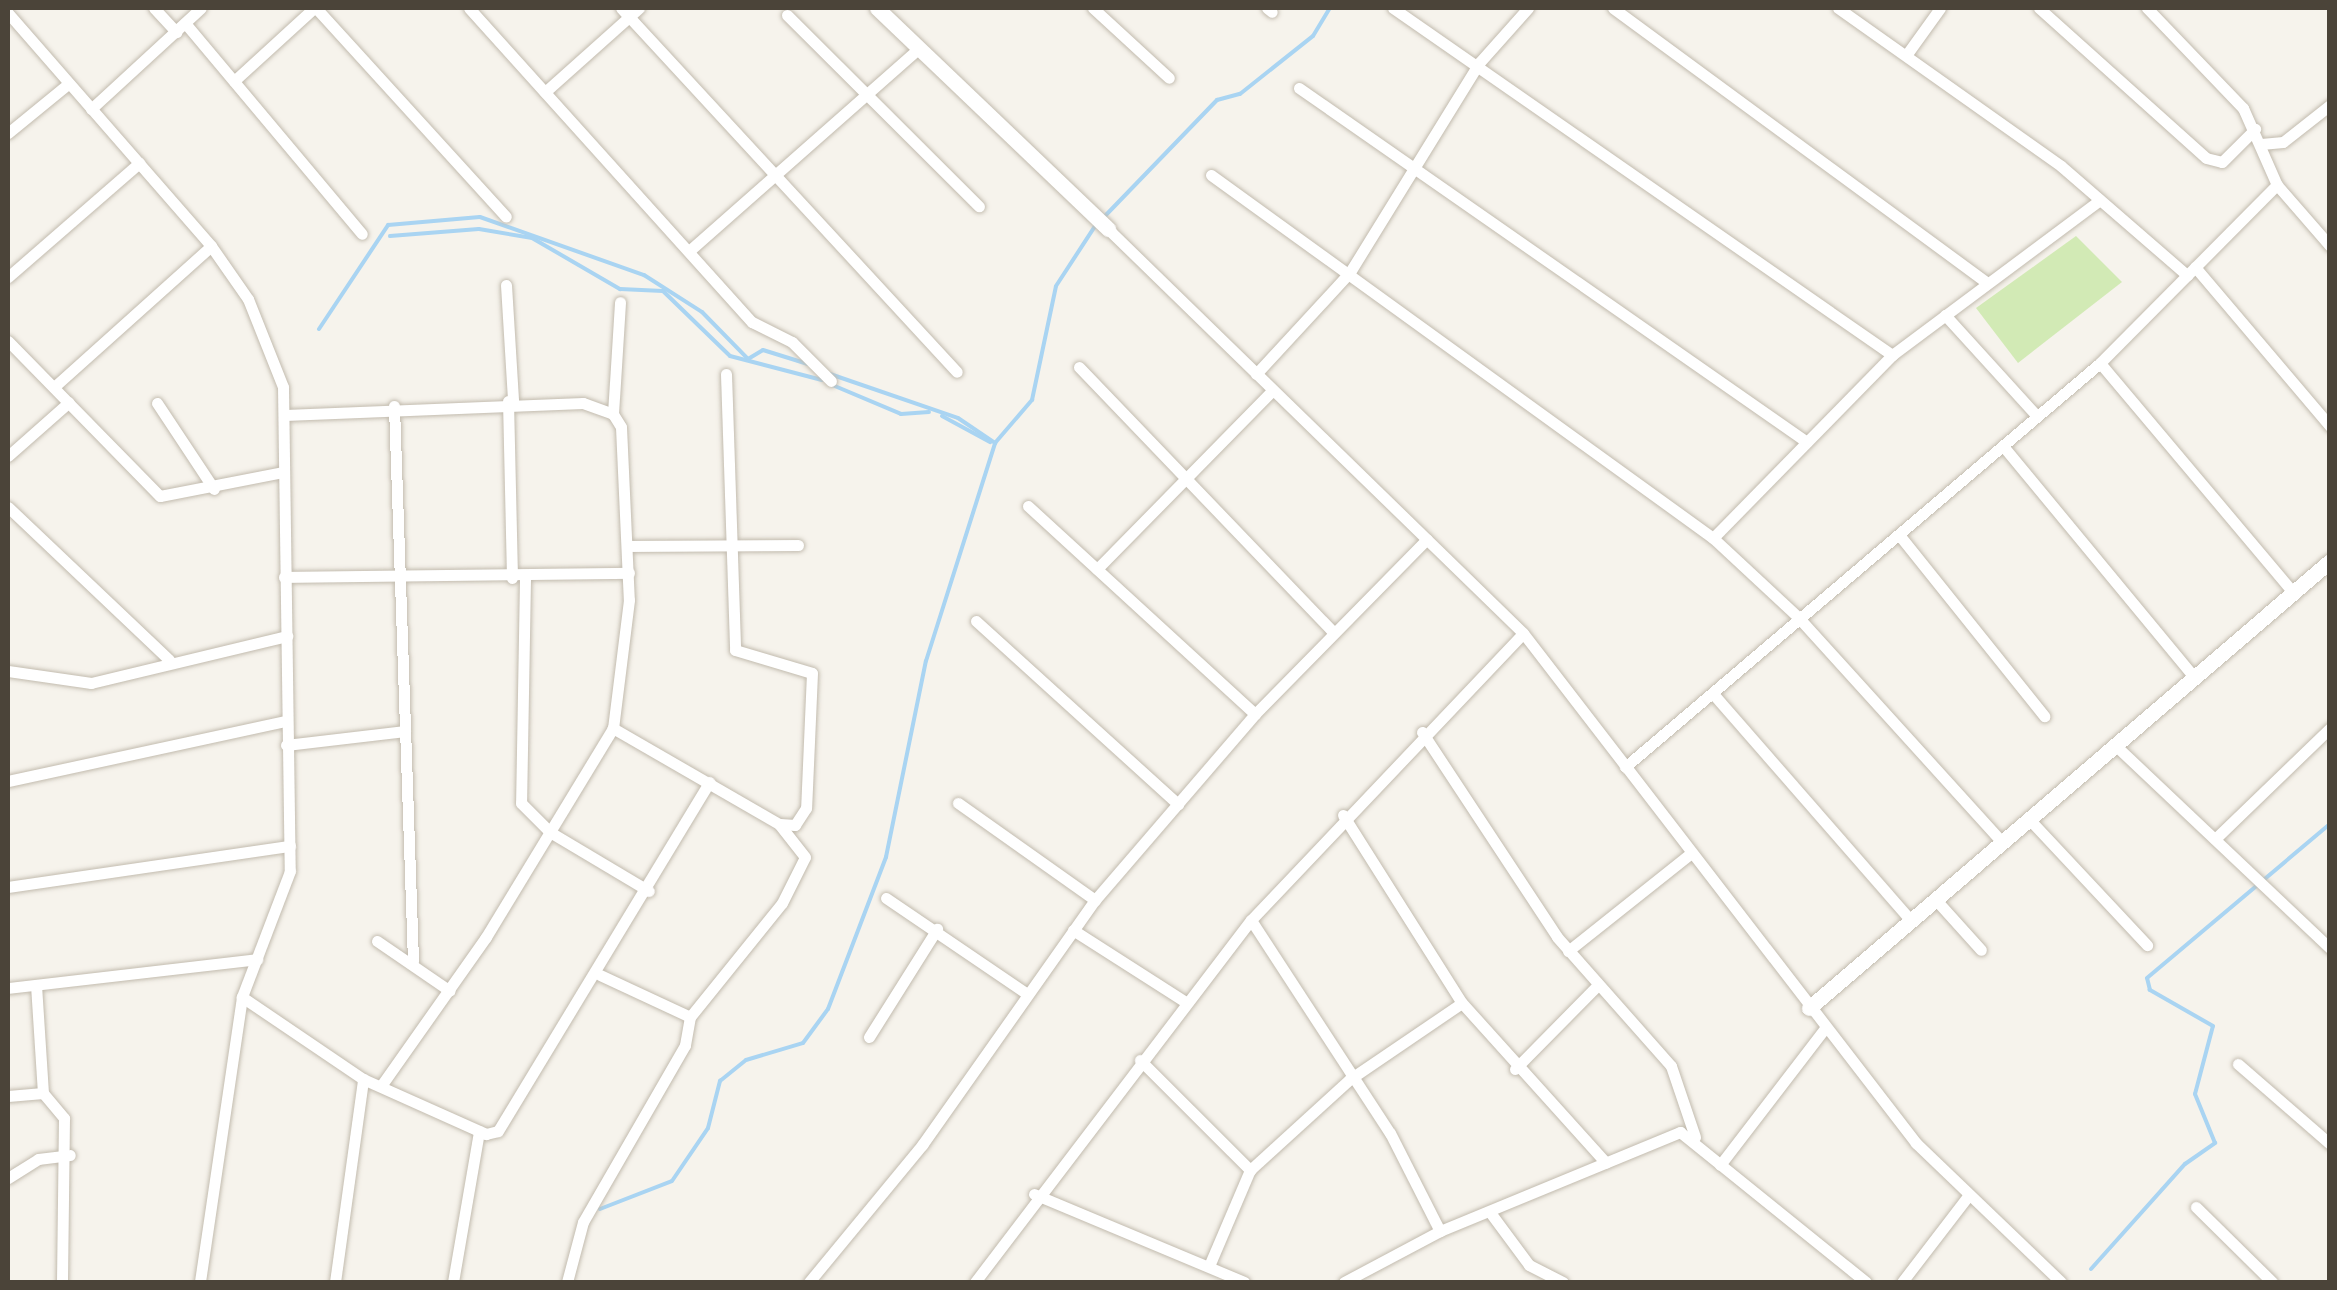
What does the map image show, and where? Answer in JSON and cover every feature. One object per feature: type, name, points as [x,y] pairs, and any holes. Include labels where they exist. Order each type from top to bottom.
[{"type":"street","points":[[154,8],[234,81],[362,234]]},
{"type":"street","points":[[92,110],[202,8]]},
{"type":"street","points":[[234,81],[315,8],[506,217]]},
{"type":"street","points":[[469,8],[758,328],[792,342],[831,381]]},
{"type":"street","points":[[877,8],[1524,633],[1825,1028],[1968,1196],[2054,1280]]},
{"type":"street","points":[[1093,8],[1168,78]]},
{"type":"street","points":[[1393,8],[1478,63],[1892,355]]},
{"type":"street","points":[[1256,374],[1350,272],[1478,63],[1528,8]]},
{"type":"street","points":[[1613,8],[1987,282]]},
{"type":"street","points":[[1838,8],[1907,54],[2191,271],[2330,426]]},
{"type":"street","points":[[1907,54],[1940,8]]},
{"type":"street","points":[[2039,8],[2206,158],[2222,162],[2255,129]]},
{"type":"street","points":[[2147,8],[2255,129],[2277,185],[2330,246]]},
{"type":"street","points":[[545,92],[629,10],[773,175],[958,372]]},
{"type":"street","points":[[8,13],[211,246],[271,346],[285,415],[290,846],[286,902],[242,997],[200,1282]]},
{"type":"street","points":[[787,15],[979,206]]},
{"type":"street","points":[[689,251],[919,48]]},
{"type":"street","points":[[8,133],[68,84]]},
{"type":"street","points":[[1299,88],[1807,442]]},
{"type":"street","points":[[2262,144],[2283,142],[2330,106]]},
{"type":"street","points":[[8,277],[139,162]]},
{"type":"street","points":[[1211,175],[1713,538],[1798,617],[2002,842]]},
{"type":"street","points":[[1626,767],[1715,696],[1798,617],[1900,536],[2100,362],[2277,185]]},
{"type":"street","points":[[1713,538],[1892,355],[2100,200]]},
{"type":"street","points":[[54,387],[211,246]]},
{"type":"street","points":[[506,284],[518,579],[518,785],[530,816],[649,891]]},
{"type":"street","points":[[382,1086],[450,991],[612,728],[629,573],[612,414],[620,302]]},
{"type":"street","points":[[1945,315],[2037,416]]},
{"type":"street","points":[[8,341],[160,496],[214,489],[284,472]]},
{"type":"street","points":[[2100,362],[2294,592]]},
{"type":"street","points":[[1078,366],[1188,476],[1334,633]]},
{"type":"street","points":[[726,374],[726,544],[735,650],[812,674],[806,808],[796,825],[780,824]]},
{"type":"street","points":[[1097,569],[1272,391]]},
{"type":"street","points":[[285,415],[510,401],[612,414]]},
{"type":"street","points":[[8,456],[69,402]]},
{"type":"street","points":[[158,403],[214,489]]},
{"type":"street","points":[[394,406],[413,962]]},
{"type":"street","points":[[2003,446],[2194,677]]},
{"type":"street","points":[[1028,506],[1255,714]]},
{"type":"street","points":[[8,509],[169,660]]},
{"type":"street","points":[[1900,536],[2044,716]]},
{"type":"street","points":[[809,1282],[922,1144],[1095,900],[1255,714],[1426,539]]},
{"type":"street","points":[[629,546],[798,545]]},
{"type":"street","points":[[1809,1008],[2330,561]]},
{"type":"street","points":[[284,576],[402,581],[629,573]]},
{"type":"street","points":[[976,622],[1178,804]]},
{"type":"street","points":[[975,1282],[1034,1194],[1251,920],[1343,815],[1524,633]]},
{"type":"street","points":[[8,671],[90,683],[169,660],[287,636]]},
{"type":"street","points":[[1715,696],[1911,921]]},
{"type":"street","points":[[8,781],[286,721]]},
{"type":"street","points":[[566,1282],[583,1222],[686,1044],[690,1017],[802,873],[803,850],[780,824],[612,728]]},
{"type":"street","points":[[2215,839],[2330,728]]},
{"type":"street","points":[[286,745],[406,731]]},
{"type":"street","points":[[1422,732],[1568,952],[1671,1066],[1695,1137],[1720,1165],[1866,1282]]},
{"type":"street","points":[[2115,744],[2330,948]]},
{"type":"street","points":[[242,997],[363,1079],[479,1131],[508,1124],[600,975],[709,782]]},
{"type":"street","points":[[958,804],[1095,900]]},
{"type":"street","points":[[1343,815],[1462,1003],[1515,1069],[1606,1163]]},
{"type":"street","points":[[2029,818],[2147,945]]},
{"type":"street","points":[[8,887],[290,846]]},
{"type":"street","points":[[1568,952],[1690,854]]},
{"type":"street","points":[[886,898],[1026,994]]},
{"type":"street","points":[[1936,900],[1982,950]]},
{"type":"street","points":[[1251,920],[1440,1231]]},
{"type":"street","points":[[869,1037],[936,929]]},
{"type":"street","points":[[1073,930],[1184,1001]]},
{"type":"street","points":[[377,941],[413,962],[450,991]]},
{"type":"street","points":[[8,988],[257,959]]},
{"type":"street","points":[[600,975],[690,1017]]},
{"type":"street","points":[[36,984],[43,1093],[64,1118],[70,1156],[62,1282]]},
{"type":"street","points":[[1515,1069],[1596,987]]},
{"type":"street","points":[[1209,1266],[1250,1170],[1350,1079],[1462,1003]]},
{"type":"street","points":[[1720,1165],[1825,1028]]},
{"type":"street","points":[[1140,1060],[1250,1170]]},
{"type":"street","points":[[2238,1064],[2330,1144]]},
{"type":"street","points":[[335,1282],[363,1079]]},
{"type":"street","points":[[8,1096],[43,1093]]},
{"type":"street","points":[[453,1282],[479,1131]]},
{"type":"street","points":[[1344,1282],[1440,1231],[1492,1215],[1661,1136],[1695,1137]]},
{"type":"street","points":[[8,1178],[38,1159],[70,1156]]},
{"type":"street","points":[[1034,1194],[1244,1282]]},
{"type":"street","points":[[1902,1282],[1968,1196]]},
{"type":"street","points":[[2196,1207],[2272,1282]]},
{"type":"street","points":[[1492,1215],[1529,1265],[1563,1282]]},
{"type":"green space","points":[[2076,236],[2122,282],[2018,363],[1976,308]]},
{"type":"waterway","points":[[1104,217],[1217,100],[1240,94],[1313,36],[1330,8]]},
{"type":"waterway","points":[[319,329],[388,225],[480,217],[644,275],[702,312],[748,359],[763,350],[808,364]]},
{"type":"waterway","points":[[600,1209],[672,1181],[708,1128],[720,1081],[746,1060],[803,1043],[828,1009],[886,857],[926,661],[995,443],[1032,400],[1056,286],[1097,223]]},
{"type":"waterway","points":[[390,236],[479,229],[532,238],[620,289],[663,291],[730,356],[822,380]]},
{"type":"waterway","points":[[830,374],[958,418],[995,443]]},
{"type":"waterway","points":[[830,384],[901,414],[929,412]]},
{"type":"waterway","points":[[942,416],[990,442]]},
{"type":"waterway","points":[[2091,1269],[2185,1164],[2215,1143],[2195,1094],[2213,1026],[2150,990],[2147,978],[2330,824]]}]
